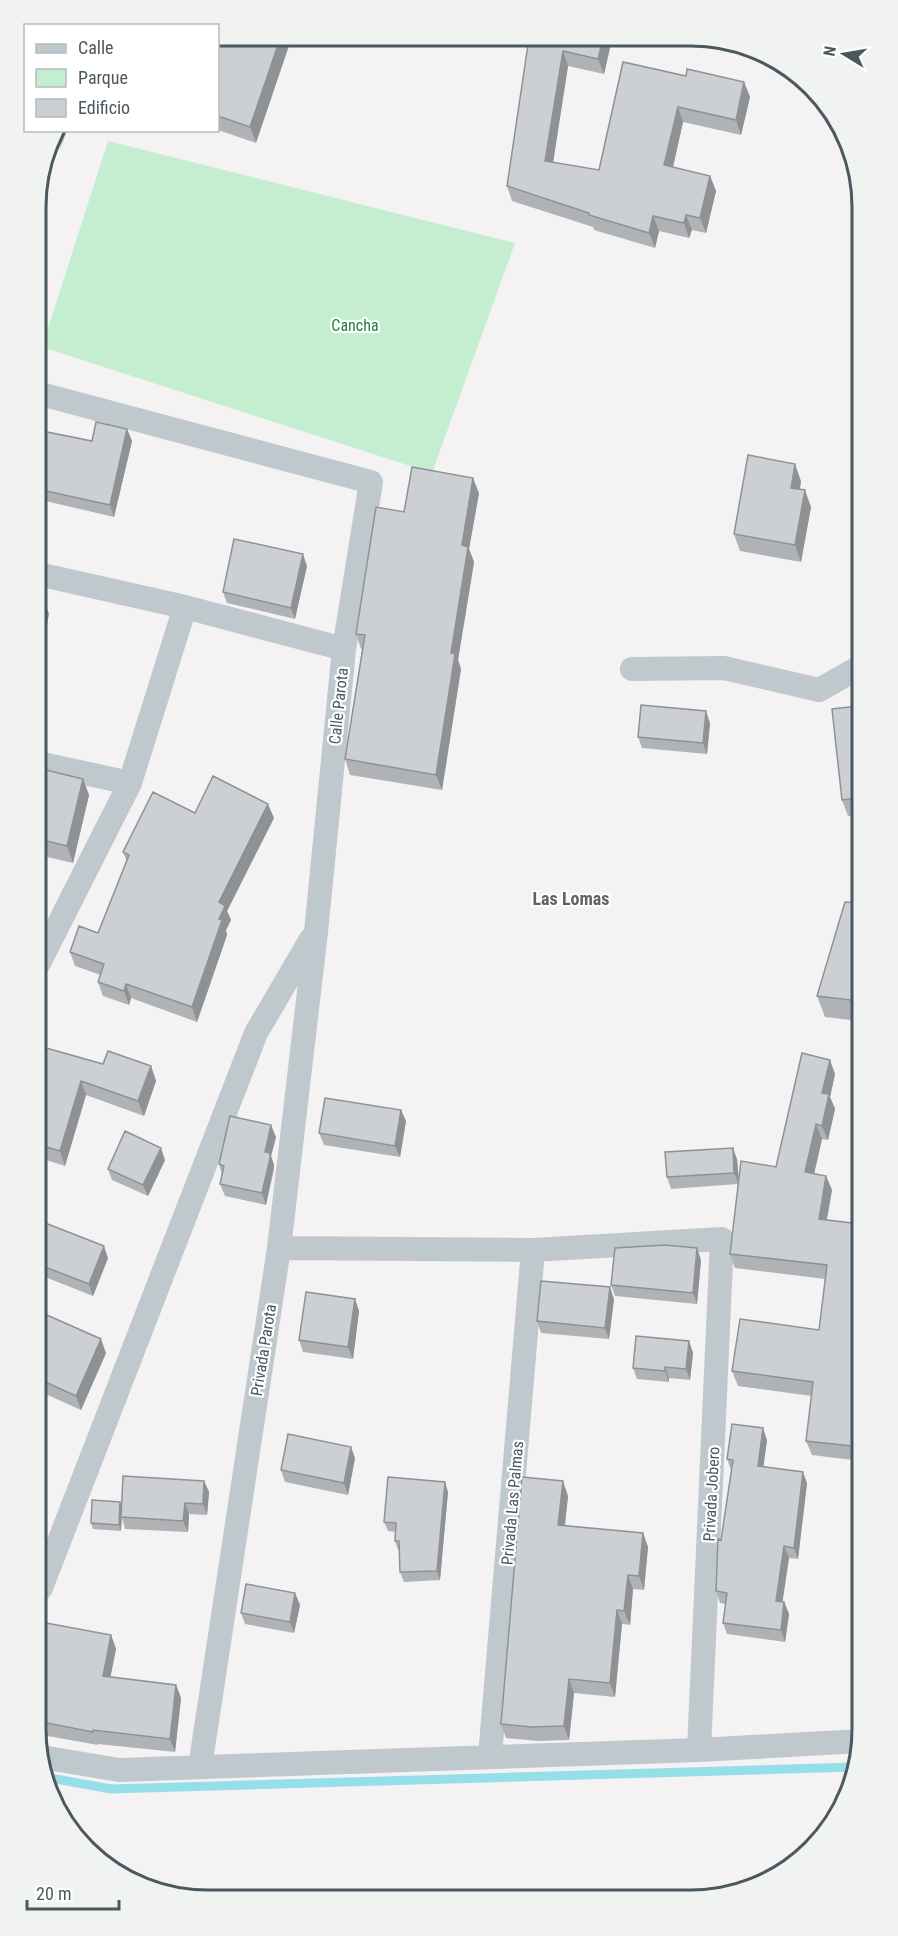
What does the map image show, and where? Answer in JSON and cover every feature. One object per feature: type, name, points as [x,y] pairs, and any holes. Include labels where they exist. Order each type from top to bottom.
[{"type":"street","name":"Calle Parota","points":[[47,396],[371,482],[344,649],[316,932]]},
{"type":"street","points":[[47,576],[185,607],[344,649]]},
{"type":"street","points":[[47,944],[130,783],[185,607]]},
{"type":"street","points":[[632,669],[724,668],[819,690],[852,672]]},
{"type":"street","points":[[47,765],[130,783]]},
{"type":"street","points":[[46,1575],[256,1033],[316,932]]},
{"type":"street","name":"Privada Parota","points":[[200,1767],[279,1248],[316,932]]},
{"type":"street","name":"Privada Jobero","points":[[533,1250],[722,1239],[699,1750]]},
{"type":"street","points":[[279,1248],[533,1250]]},
{"type":"street","name":"Privada Las Palmas","points":[[490,1756],[533,1250]]},
{"type":"street","points":[[50,1758],[119,1770],[699,1750],[851,1742]]},
{"type":"green space","name":"Cancha","points":[[108,141],[515,243],[432,473],[47,349],[47,332]]},
{"type":"building","points":[[219,46],[278,46],[250,127],[219,116]]},
{"type":"building","points":[[528,46],[601,46],[598,59],[563,51],[545,161],[599,170],[623,62],[686,76],[687,69],[744,82],[736,120],[678,107],[664,165],[710,176],[700,218],[686,215],[684,223],[653,216],[649,233],[507,186]]},
{"type":"building","points":[[96,422],[127,429],[110,505],[47,491],[47,432],[92,441]]},
{"type":"building","points":[[748,455],[795,464],[791,488],[805,490],[795,545],[734,534]]},
{"type":"building","points":[[412,467],[473,478],[462,545],[468,547],[451,653],[455,654],[436,775],[345,759],[365,635],[356,634],[376,507],[404,512]]},
{"type":"building","points":[[234,539],[303,554],[291,608],[223,592]]},
{"type":"building","points":[[641,705],[706,711],[703,743],[638,737]]},
{"type":"building","points":[[852,707],[852,799],[842,800],[832,709]]},
{"type":"building","points":[[47,770],[83,779],[67,846],[47,841]]},
{"type":"building","points":[[213,776],[268,804],[219,902],[225,906],[219,919],[222,920],[192,1007],[126,984],[124,991],[98,982],[104,964],[70,952],[79,926],[98,933],[129,855],[123,852],[153,792],[195,813]]},
{"type":"building","points":[[845,902],[852,902],[851,1000],[817,996]]},
{"type":"building","points":[[46,1048],[103,1064],[108,1051],[151,1066],[138,1101],[81,1081],[60,1151],[46,1147]]},
{"type":"building","points":[[802,1053],[830,1060],[822,1093],[829,1094],[822,1126],[816,1124],[805,1172],[826,1176],[819,1219],[851,1223],[851,1446],[806,1441],[813,1382],[732,1371],[740,1319],[819,1330],[827,1265],[730,1254],[741,1161],[776,1167]]},
{"type":"building","points":[[325,1098],[401,1110],[395,1146],[319,1133]]},
{"type":"building","points":[[230,1116],[271,1125],[265,1152],[270,1153],[270,1158],[262,1193],[220,1184],[224,1166],[219,1164]]},
{"type":"building","points":[[125,1131],[161,1148],[143,1185],[108,1169]]},
{"type":"building","points":[[733,1148],[734,1173],[667,1177],[665,1152]]},
{"type":"building","points":[[46,1223],[104,1246],[89,1284],[46,1267]]},
{"type":"building","points":[[665,1245],[697,1248],[693,1293],[611,1285],[615,1248]]},
{"type":"building","points":[[541,1281],[610,1287],[605,1328],[537,1321]]},
{"type":"building","points":[[306,1292],[355,1299],[348,1347],[299,1340]]},
{"type":"building","points":[[46,1315],[101,1339],[76,1396],[46,1382]]},
{"type":"building","points":[[636,1336],[689,1341],[686,1369],[665,1367],[665,1371],[633,1368]]},
{"type":"building","points":[[732,1424],[763,1428],[758,1466],[803,1472],[794,1548],[784,1546],[776,1601],[784,1602],[781,1630],[723,1623],[727,1593],[716,1591],[718,1539],[721,1540],[733,1460],[727,1459]]},
{"type":"building","points":[[288,1434],[351,1447],[344,1483],[281,1470]]},
{"type":"building","points":[[123,1476],[204,1481],[203,1504],[185,1503],[183,1521],[121,1517]]},
{"type":"building","points":[[388,1477],[445,1482],[437,1571],[400,1572],[399,1541],[395,1541],[396,1523],[384,1522]]},
{"type":"building","points":[[522,1477],[563,1481],[558,1525],[643,1533],[639,1576],[628,1575],[624,1611],[617,1610],[610,1683],[569,1679],[564,1726],[532,1727],[501,1724]]},
{"type":"building","points":[[92,1500],[120,1502],[119,1525],[91,1523]]},
{"type":"building","points":[[246,1584],[295,1593],[290,1622],[241,1613]]},
{"type":"building","points":[[46,1623],[111,1635],[103,1676],[176,1685],[170,1739],[93,1730],[93,1732],[46,1723]]},
{"type":"waterway","points":[[55,1779],[111,1789],[847,1767]]},
{"type":"district","name":"Las Lomas","points":[[571,899]]}]
